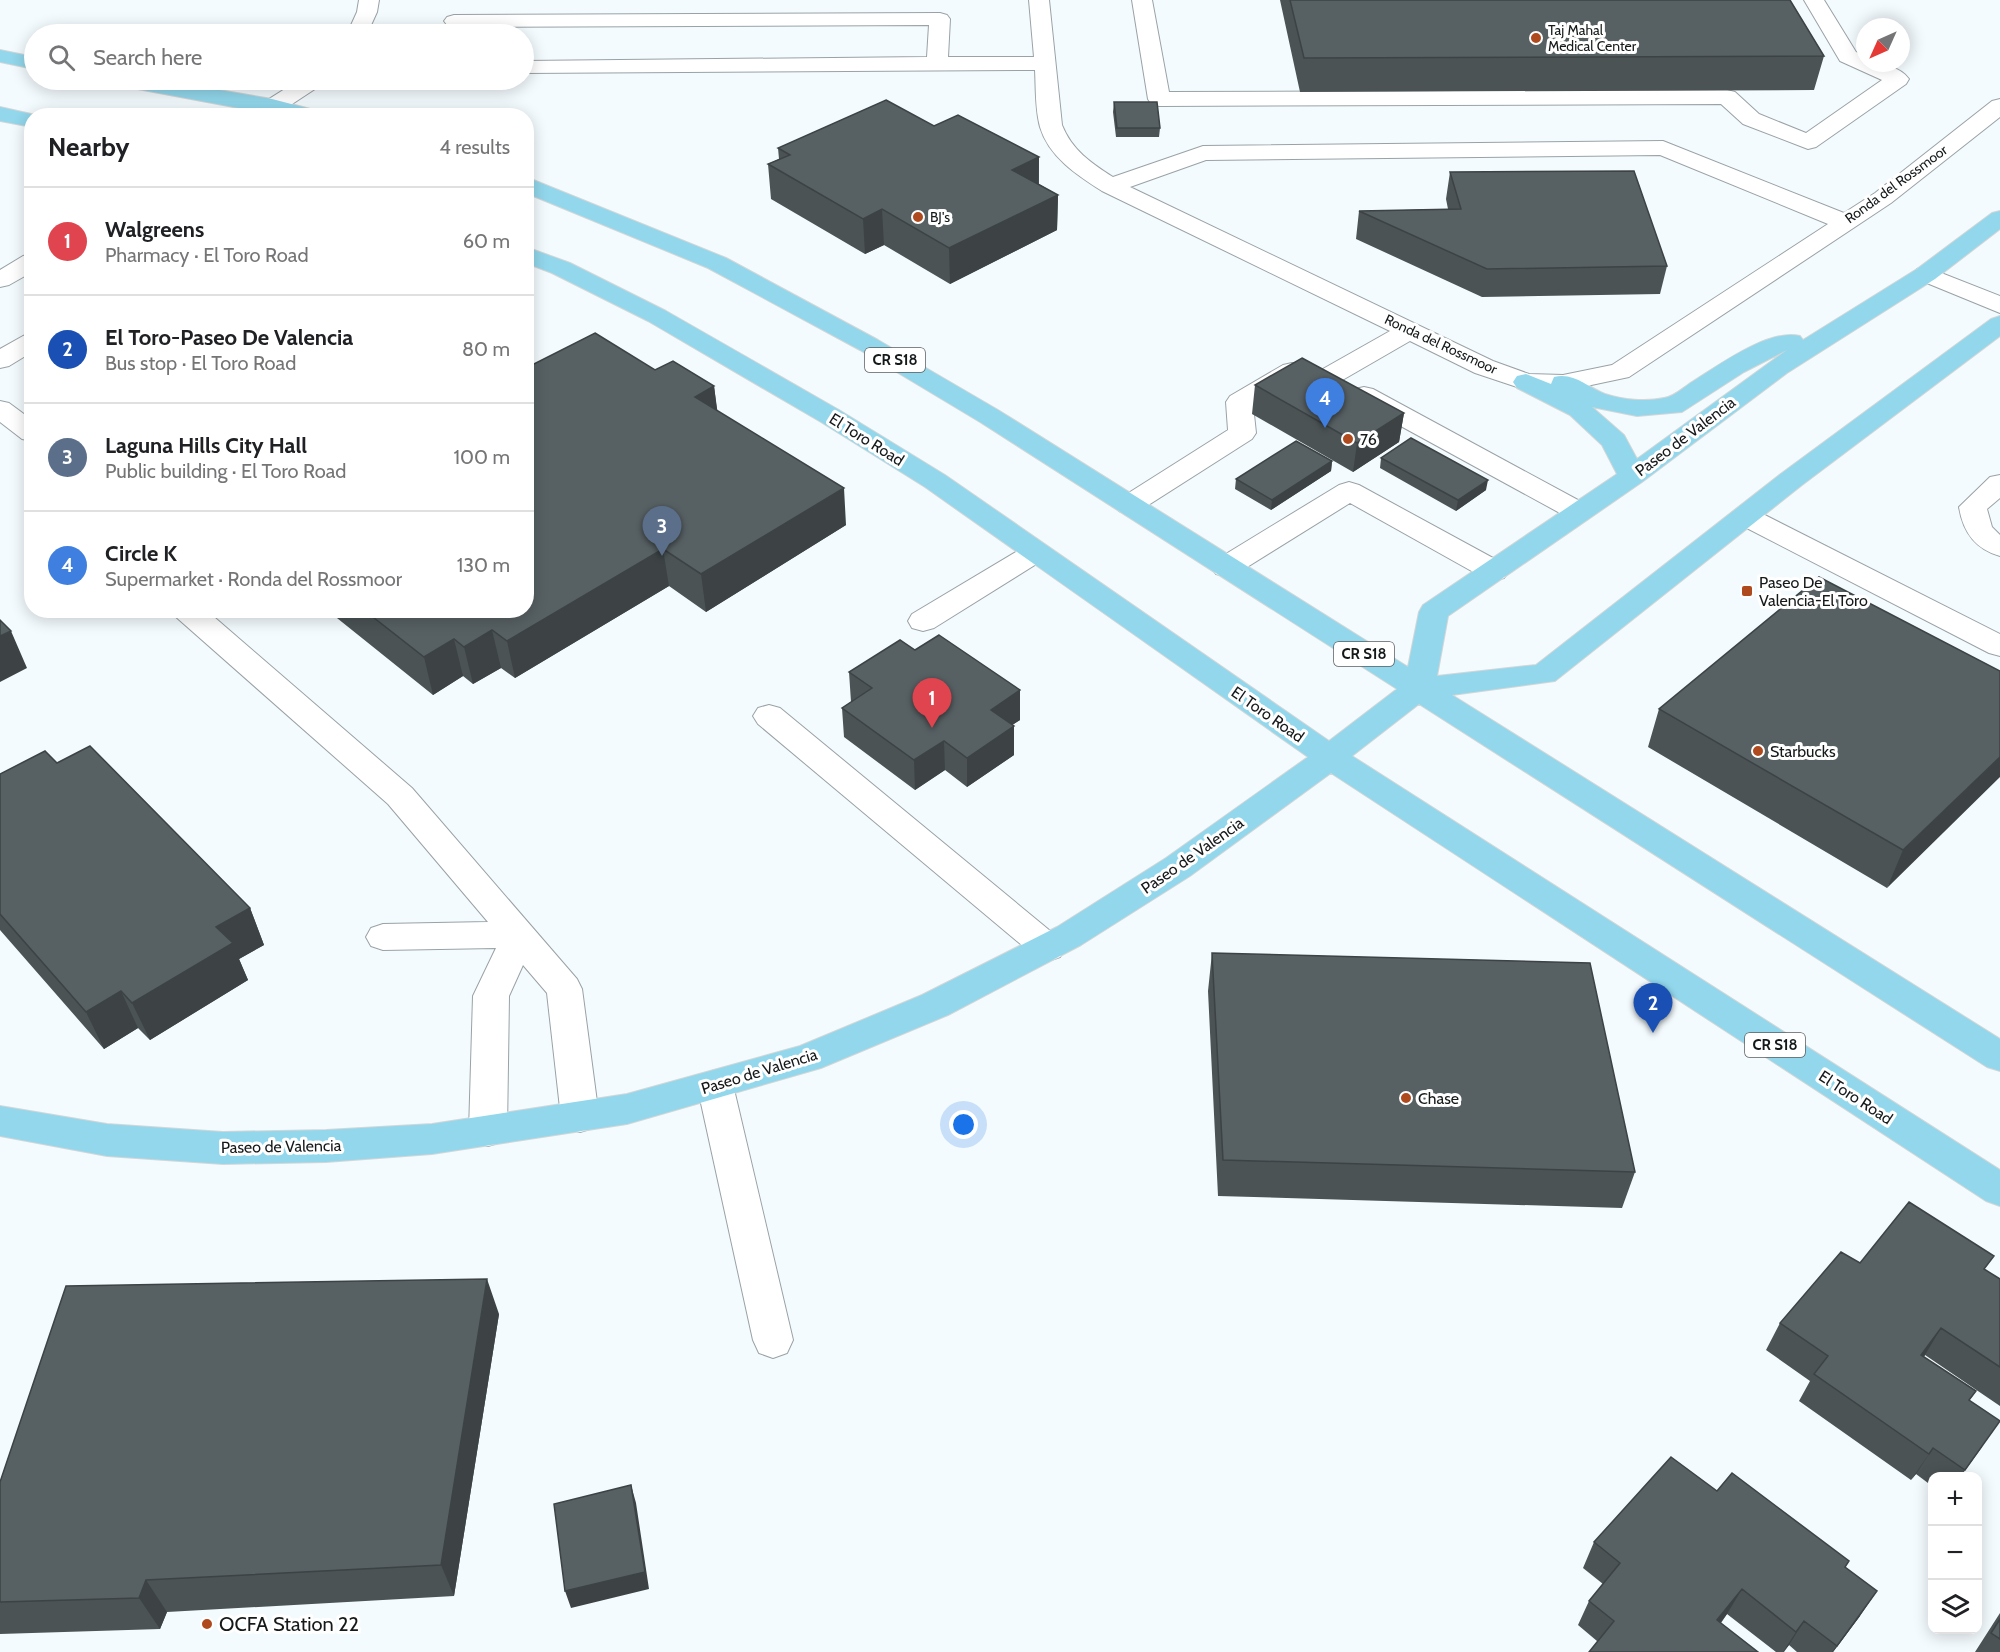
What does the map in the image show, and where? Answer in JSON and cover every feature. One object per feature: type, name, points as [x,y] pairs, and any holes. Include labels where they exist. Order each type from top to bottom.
[{"type":"main road","points":[[0,56],[24,61]]},
{"type":"main road","points":[[172,90],[252,108]]},
{"type":"main road","points":[[0,114],[24,118]]},
{"type":"main road","name":"CR S18","points":[[534,187],[717,263],[869,345],[989,416],[2000,1057]]},
{"type":"main road","name":"Paseo de Valencia","points":[[0,1121],[107,1140],[224,1148],[356,1145],[432,1139],[627,1109],[808,1058],[935,1005],[1048,948],[1178,867],[1330,757],[1419,688],[1434,612],[1632,476],[1778,367],[1926,274],[2000,218]]},
{"type":"main road","name":"El Toro Road","points":[[534,257],[657,315],[936,481],[1330,757],[2000,1190]]},
{"type":"main road","points":[[1419,688],[1544,674],[1745,516],[2000,324]]},
{"type":"main road","points":[[1563,383],[1597,400],[1636,408],[1673,406],[1735,366],[1781,343],[1826,337]]},
{"type":"main road","points":[[1526,382],[1579,409],[1614,441],[1632,476]]},
{"type":"street","points":[[362,24],[368,12],[369,0]]},
{"type":"street","name":"Ronda del Rossmoor","points":[[1039,0],[1051,125],[1056,141],[1071,159],[1110,186],[1484,367],[1526,382],[1563,383],[1620,371],[1883,198],[2000,106]]},
{"type":"street","points":[[1142,0],[1160,99],[1728,97],[1751,119],[1808,142],[1898,79],[1848,56],[1814,0]]},
{"type":"street","points":[[454,21],[682,10],[940,19],[937,64]]},
{"type":"street","points":[[534,67],[1044,63]]},
{"type":"street","points":[[270,108],[298,90]]},
{"type":"street","points":[[1110,186],[1203,153],[1663,148],[1845,222]]},
{"type":"street","points":[[1926,274],[2000,305]]},
{"type":"street","points":[[1330,376],[1410,330]]},
{"type":"street","points":[[0,360],[24,346]]},
{"type":"street","points":[[1130,505],[1242,433],[1239,402],[1305,364],[1579,512]]},
{"type":"street","points":[[0,409],[24,427]]},
{"type":"street","points":[[2000,483],[1973,507],[1975,523],[1985,539],[2000,547]]},
{"type":"street","points":[[1226,567],[1348,491],[1494,571]]},
{"type":"street","points":[[1745,516],[2000,646]]},
{"type":"street","points":[[923,621],[1036,552]]},
{"type":"street","points":[[196,618],[400,796],[564,989],[580,1117]]},
{"type":"street","points":[[769,716],[1048,948]]},
{"type":"street","points":[[383,937],[520,935]]},
{"type":"street","points":[[488,1131],[491,996],[520,935]]},
{"type":"street","points":[[715,1085],[773,1340]]},
{"type":"building","name":"Taj Mahal Medical Center","points":[[1290,0],[1790,0],[1824,56],[1304,58]]},
{"type":"building","name":"BJ's","points":[[886,100],[934,126],[958,115],[1039,157],[1012,170],[1058,195],[949,248],[882,209],[863,219],[768,164],[790,155],[778,148]]},
{"type":"building","points":[[1114,102],[1157,102],[1160,128],[1117,128]]},
{"type":"building","points":[[1634,171],[1667,266],[1487,269],[1359,211],[1461,209],[1450,172]]},
{"type":"building","points":[[595,333],[655,370],[673,361],[714,386],[695,397],[844,488],[701,574],[663,549],[507,641],[492,630],[464,647],[454,639],[424,657],[374,618],[534,618],[534,364]]},
{"type":"building","points":[[1302,358],[1404,413],[1357,443],[1255,385]]},
{"type":"building","points":[[1411,438],[1488,480],[1458,500],[1381,458]]},
{"type":"building","points":[[1296,441],[1332,461],[1272,500],[1236,479]]},
{"type":"building","points":[[1819,577],[2000,671],[2000,757],[1903,850],[1659,709]]},
{"type":"building","points":[[0,620],[11,631],[0,636]]},
{"type":"building","points":[[939,635],[1020,690],[991,710],[1014,726],[967,758],[944,741],[914,760],[842,708],[872,688],[849,672],[900,640],[915,650]]},
{"type":"building","points":[[90,746],[250,908],[216,927],[233,943],[132,1003],[121,991],[86,1012],[0,914],[0,774],[45,751],[57,763]]},
{"type":"building","name":"Chase","points":[[1212,953],[1590,963],[1635,1172],[1223,1160]]},
{"type":"building","points":[[1909,1202],[1994,1256],[1984,1269],[2000,1279],[2000,1367],[1941,1328],[1921,1355],[1976,1391],[1969,1400],[2000,1421],[1965,1470],[1933,1448],[1929,1454],[1814,1374],[1828,1356],[1780,1323],[1841,1252],[1860,1263]]},
{"type":"building","points":[[487,1279],[441,1565],[146,1580],[139,1598],[0,1602],[0,1482],[66,1286]]},
{"type":"building","points":[[1671,1457],[1717,1491],[1732,1473],[1849,1561],[1845,1567],[1877,1591],[1837,1646],[1804,1621],[1796,1632],[1742,1589],[1717,1620],[1758,1652],[1589,1652],[1614,1621],[1589,1601],[1620,1563],[1594,1542]]},
{"type":"building","points":[[631,1485],[645,1572],[565,1591],[554,1504]]},
{"type":"building","points":[[2000,1619],[2000,1639],[1991,1633]]},
{"type":"place","name":"Taj Mahal Medical Center","points":[[1536,38]]},
{"type":"place","name":"BJ's","points":[[918,217]]},
{"type":"place","name":"Circle K","points":[[1325,428]]},
{"type":"place","name":"76","points":[[1348,439]]},
{"type":"place","name":"Laguna Hills City Hall","points":[[662,556]]},
{"type":"place","name":"Paseo De Valencia-El Toro","points":[[1747,591]]},
{"type":"place","name":"Walgreens","points":[[932,728]]},
{"type":"place","name":"Starbucks","points":[[1758,751]]},
{"type":"place","name":"El Toro-Paseo De Valencia","points":[[1653,1033]]},
{"type":"place","name":"Chase","points":[[1406,1098]]},
{"type":"place","name":"OCFA Station 22","points":[[207,1624]]}]
